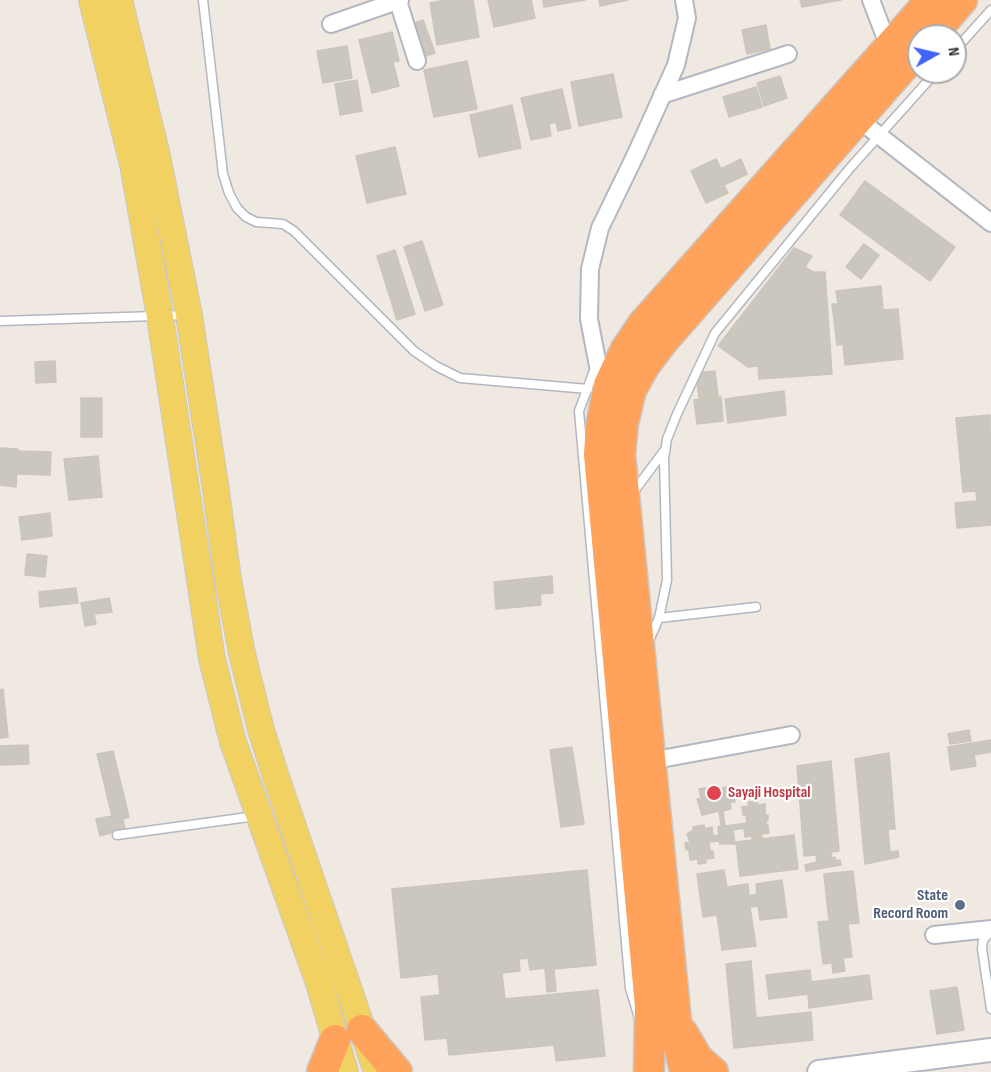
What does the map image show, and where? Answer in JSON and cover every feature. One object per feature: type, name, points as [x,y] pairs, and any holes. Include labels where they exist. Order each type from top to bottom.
[{"type":"highway","points":[[649,1072],[650,1006],[598,454],[609,385],[626,349],[643,324],[931,0]]},
{"type":"highway","points":[[941,24],[962,0]]},
{"type":"highway","points":[[605,405],[631,390],[645,365],[664,340],[868,128],[907,68]]},
{"type":"highway","points":[[605,405],[620,454],[678,1041],[685,1072]]},
{"type":"highway","points":[[675,1009],[682,1032],[690,1047],[698,1059],[713,1072]]},
{"type":"highway","points":[[322,1072],[349,1035],[398,1072]]},
{"type":"main road","points":[[92,0],[133,164],[160,317],[212,659],[232,742],[319,984],[349,1035],[377,1072]]},
{"type":"main road","points":[[119,0],[157,156],[189,315],[228,579],[242,654],[264,740],[349,1035],[345,1072]]},
{"type":"main road","points":[[819,1072],[879,1068],[991,1050]]},
{"type":"main road","points":[[934,1072],[991,1064]]},
{"type":"street","points":[[331,24],[399,0],[417,61]]},
{"type":"street","points":[[605,405],[589,319],[590,269],[600,228],[676,65],[687,18],[684,0]]},
{"type":"street","points":[[871,0],[889,47]]},
{"type":"street","points":[[662,95],[788,54]]},
{"type":"street","points":[[868,128],[991,223]]},
{"type":"street","points":[[650,761],[791,735]]},
{"type":"street","points":[[934,935],[991,930]]},
{"type":"lane","points":[[204,0],[223,174],[237,208],[246,217],[256,222],[283,224],[294,231],[414,351],[436,366],[460,378],[605,405]]},
{"type":"lane","points":[[967,37],[991,10]]},
{"type":"lane","points":[[640,663],[659,618],[667,580],[664,530],[666,448],[676,414],[715,333],[868,128],[921,84]]},
{"type":"lane","points":[[0,321],[189,315]]},
{"type":"lane","points":[[625,504],[666,448]]},
{"type":"lane","points":[[659,618],[756,607]]},
{"type":"lane","points":[[117,835],[258,815]]},
{"type":"lane","points":[[991,930],[983,940],[982,949],[991,1009]]},
{"type":"building","points":[[445,0],[473,0],[479,37],[437,45],[430,3]]},
{"type":"building","points":[[488,0],[531,0],[535,18],[494,27]]},
{"type":"building","points":[[543,0],[585,0],[544,7]]},
{"type":"building","points":[[599,0],[628,0],[600,6]]},
{"type":"building","points":[[800,0],[841,0],[802,7]]},
{"type":"building","points":[[423,20],[435,53],[423,57],[412,24]]},
{"type":"building","points":[[766,25],[770,49],[747,54],[742,30]]},
{"type":"building","points":[[392,32],[399,61],[393,62],[399,86],[372,93],[359,40]]},
{"type":"building","points":[[347,46],[352,78],[323,83],[317,51]]},
{"type":"building","points":[[467,61],[477,109],[434,117],[424,70]]},
{"type":"building","points":[[613,74],[622,117],[579,126],[571,82]]},
{"type":"building","points":[[780,76],[787,98],[764,106],[757,83]]},
{"type":"building","points":[[357,80],[362,111],[340,115],[335,84]]},
{"type":"building","points":[[756,87],[762,107],[729,117],[723,97]]},
{"type":"building","points":[[562,89],[571,128],[558,131],[556,122],[549,124],[551,136],[531,140],[521,98]]},
{"type":"building","points":[[512,105],[521,148],[479,157],[470,115]]},
{"type":"building","points":[[395,147],[406,194],[367,203],[356,156]]},
{"type":"building","points":[[716,159],[721,169],[741,159],[747,174],[724,185],[728,193],[706,203],[691,171]]},
{"type":"building","points":[[865,181],[955,247],[930,281],[840,215]]},
{"type":"building","points":[[422,241],[443,305],[425,311],[404,247]]},
{"type":"building","points":[[864,244],[879,255],[861,279],[846,267]]},
{"type":"building","points":[[794,248],[812,256],[805,267],[813,272],[825,272],[832,374],[759,379],[758,366],[748,367],[718,346]]},
{"type":"building","points":[[395,250],[415,314],[397,320],[377,256]]},
{"type":"building","points":[[881,286],[883,310],[898,309],[903,359],[845,365],[843,344],[837,345],[832,304],[838,304],[836,291]]},
{"type":"building","points":[[55,361],[56,382],[36,383],[35,362]]},
{"type":"building","points":[[715,371],[718,396],[699,398],[696,373]]},
{"type":"building","points":[[784,391],[786,415],[728,423],[725,399]]},
{"type":"building","points":[[721,397],[723,421],[697,424],[694,400]]},
{"type":"building","points":[[81,398],[102,398],[102,437],[81,437]]},
{"type":"building","points":[[990,415],[991,525],[957,528],[955,503],[977,501],[976,491],[963,492],[956,418]]},
{"type":"building","points":[[0,448],[18,449],[16,487],[0,485]]},
{"type":"building","points":[[19,451],[51,452],[50,475],[18,474]]},
{"type":"building","points":[[98,456],[102,497],[69,500],[64,459]]},
{"type":"building","points":[[50,513],[52,536],[22,540],[19,517]]},
{"type":"building","points":[[27,554],[47,556],[45,577],[25,575]]},
{"type":"building","points":[[552,576],[553,593],[540,594],[541,605],[496,609],[494,582]]},
{"type":"building","points":[[76,588],[78,603],[40,607],[39,592]]},
{"type":"building","points":[[109,598],[112,612],[94,614],[96,624],[85,626],[81,603]]},
{"type":"building","points":[[3,689],[8,737],[0,738],[0,690]]},
{"type":"building","points":[[969,730],[971,741],[950,744],[948,734]]},
{"type":"building","points":[[991,740],[991,752],[974,755],[976,766],[951,770],[948,747]]},
{"type":"building","points":[[28,745],[29,764],[1,765],[0,746]]},
{"type":"building","points":[[572,747],[584,824],[561,827],[550,750]]},
{"type":"building","points":[[113,751],[129,817],[123,819],[125,829],[100,836],[96,819],[112,816],[97,754]]},
{"type":"building","points":[[889,753],[895,829],[888,829],[890,852],[898,851],[899,857],[865,864],[855,759]]},
{"type":"building","points":[[831,761],[839,851],[831,852],[831,858],[835,857],[836,861],[840,860],[841,865],[806,871],[805,865],[817,862],[816,855],[804,856],[797,766]]},
{"type":"building","points":[[717,786],[718,790],[729,787],[730,794],[734,793],[735,802],[730,802],[731,809],[723,811],[725,826],[747,823],[742,807],[749,806],[748,802],[757,801],[758,805],[765,804],[769,833],[761,834],[762,838],[752,839],[752,836],[745,837],[744,828],[733,830],[735,844],[709,842],[714,858],[706,859],[706,863],[698,864],[698,859],[690,860],[690,849],[686,850],[685,843],[690,842],[687,834],[693,830],[693,827],[704,825],[705,829],[712,827],[713,836],[719,835],[718,827],[721,826],[719,811],[702,815],[697,799],[701,798],[699,789]]},
{"type":"building","points":[[794,835],[798,869],[740,876],[736,842]]},
{"type":"building","points":[[587,870],[596,965],[554,969],[556,991],[547,992],[545,968],[530,970],[528,958],[519,959],[520,971],[502,973],[505,999],[598,990],[605,1056],[556,1061],[554,1045],[449,1055],[447,1038],[425,1040],[421,997],[440,995],[438,974],[401,978],[392,889]]},
{"type":"building","points":[[724,870],[727,887],[748,884],[749,896],[757,894],[756,884],[782,880],[787,917],[760,920],[758,906],[750,907],[756,946],[722,950],[717,915],[703,917],[697,874]]},
{"type":"building","points":[[853,871],[859,923],[848,924],[852,957],[843,958],[845,971],[833,973],[832,963],[823,964],[818,922],[829,921],[824,874]]},
{"type":"building","points":[[751,961],[756,1018],[811,1012],[813,1040],[734,1048],[726,964]]},
{"type":"building","points":[[810,970],[811,982],[869,975],[872,999],[809,1008],[808,994],[769,999],[766,975]]},
{"type":"building","points":[[957,987],[964,1030],[937,1034],[930,991]]},
{"type":"place","name":"Sayaji Hospital","points":[[714,793]]},
{"type":"place","name":"State Record Room","points":[[960,905]]}]
